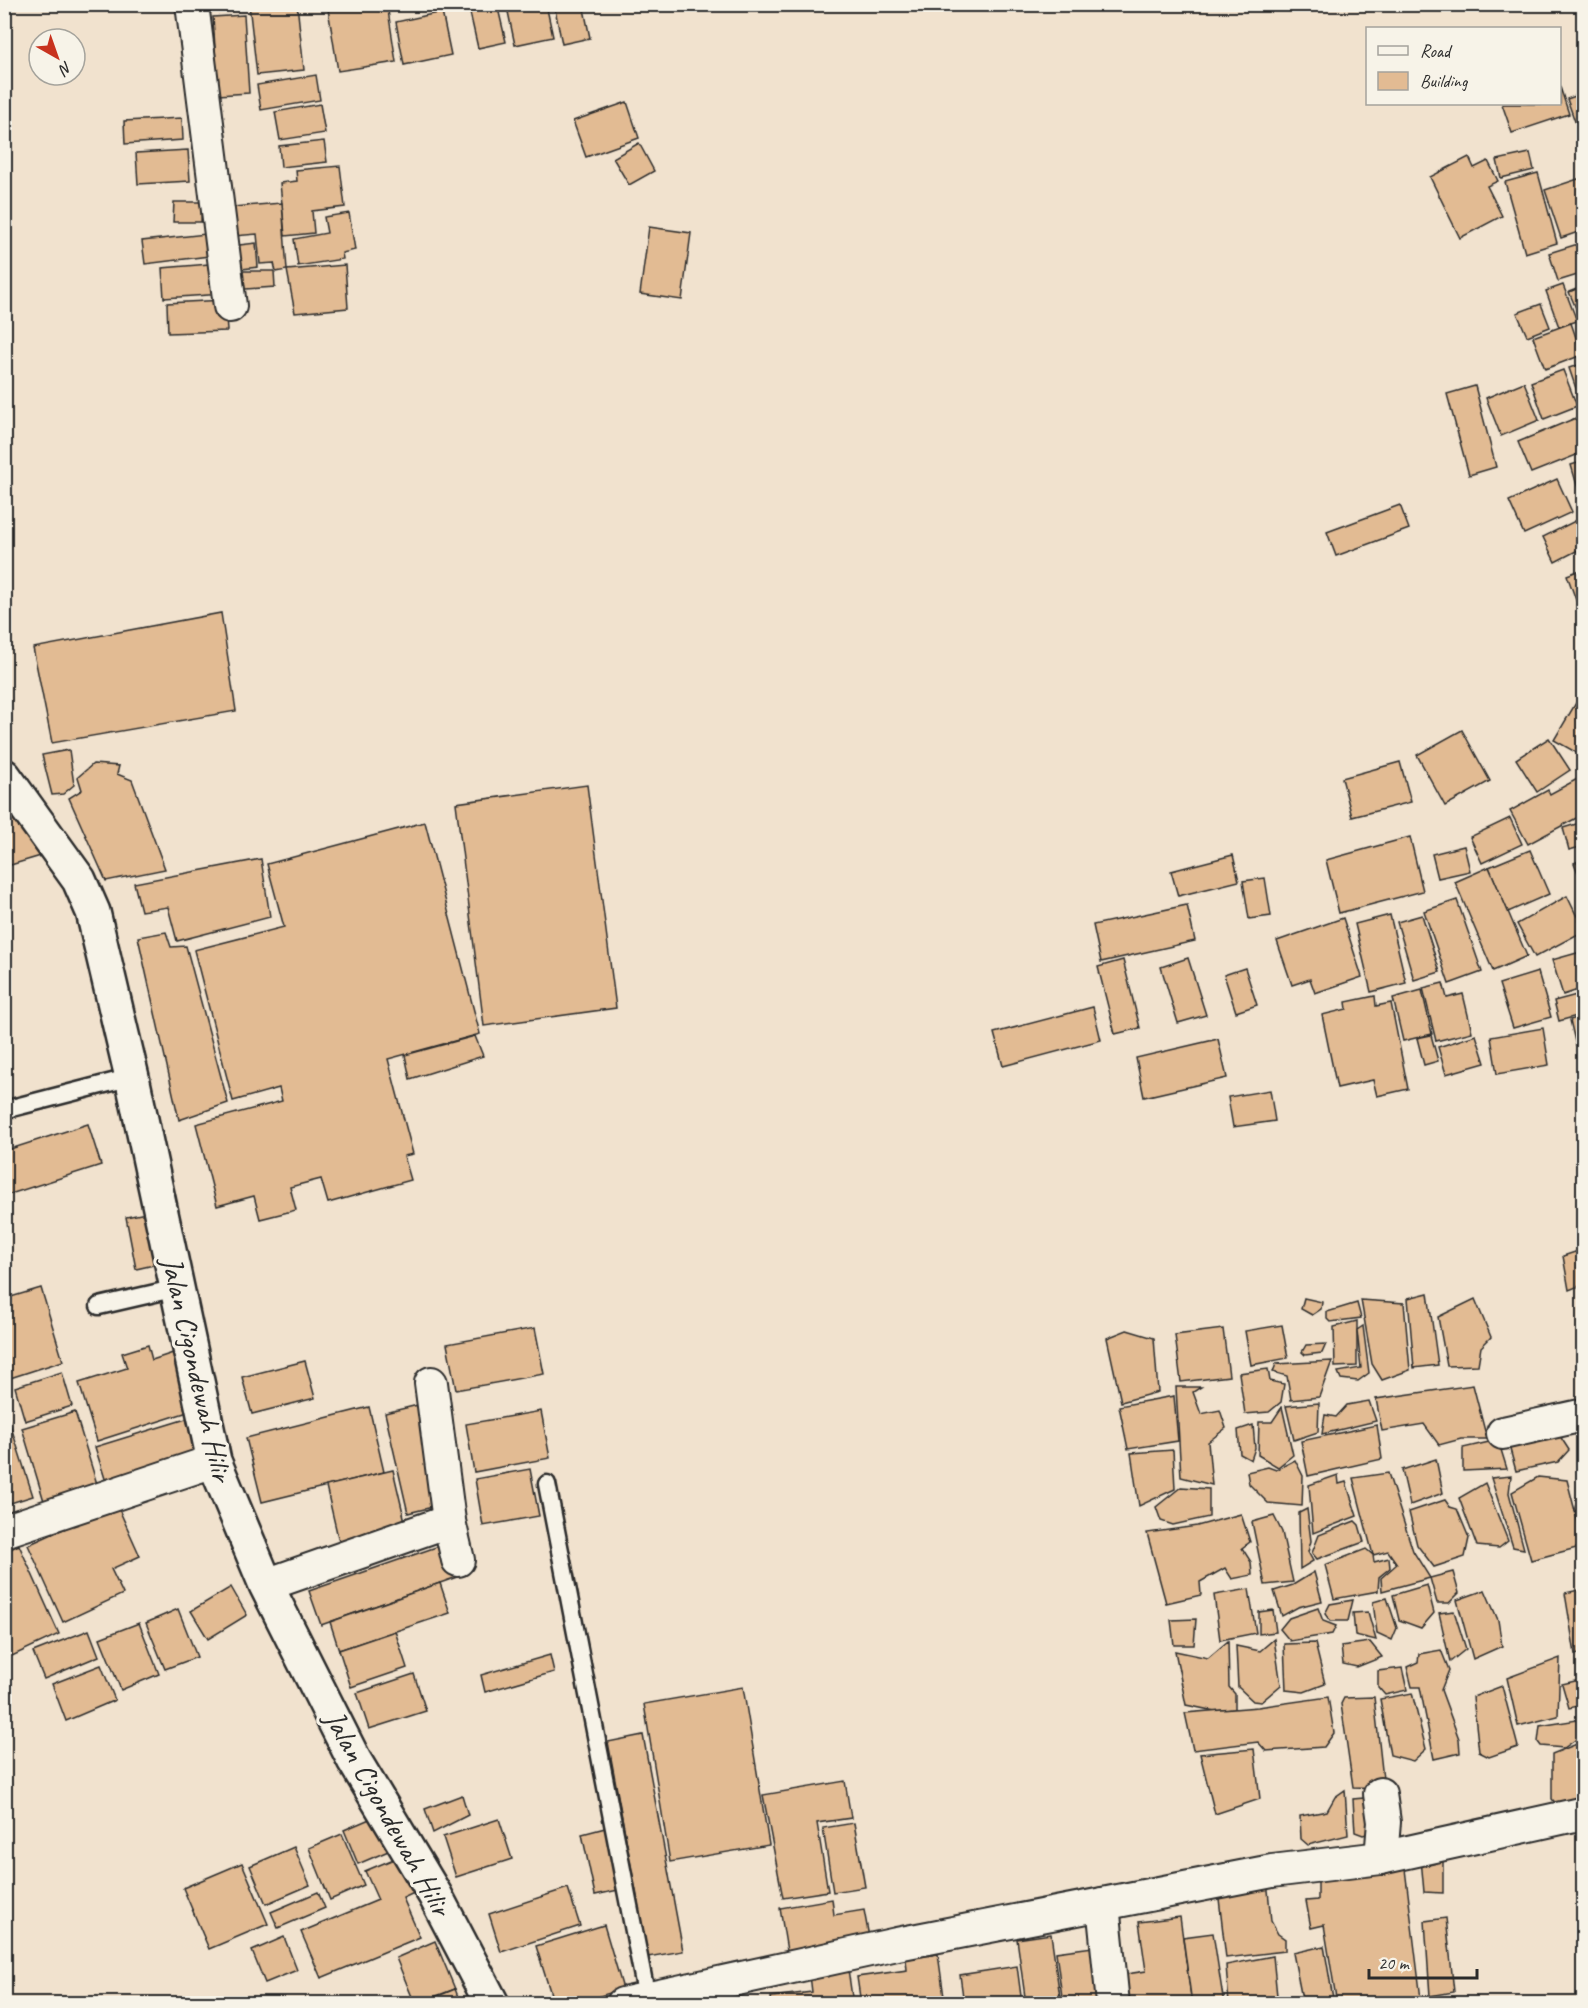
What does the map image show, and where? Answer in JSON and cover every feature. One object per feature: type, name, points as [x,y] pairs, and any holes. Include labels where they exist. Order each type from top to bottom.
[{"type":"street","points":[[192,4],[230,306]]},
{"type":"street","name":"Jalan Cigondewah Hilir","points":[[4,776],[79,880],[93,912],[132,1077],[214,1461],[266,1585],[354,1760],[435,1895],[492,2004]]},
{"type":"street","points":[[430,1383],[449,1521],[458,1560]]},
{"type":"street","points":[[1503,1433],[1584,1415]]},
{"type":"street","points":[[4,1531],[214,1461]]},
{"type":"street","points":[[266,1585],[449,1521]]},
{"type":"street","points":[[1380,1794],[1384,1822],[1381,1858]]},
{"type":"street","points":[[635,2001],[863,1951],[1272,1871],[1381,1858],[1584,1813]]},
{"type":"street","points":[[1103,1904],[1113,2004]]},
{"type":"lane","points":[[4,1110],[132,1077]]},
{"type":"lane","points":[[99,1306],[177,1288]]},
{"type":"lane","points":[[547,1484],[635,2001]]},
{"type":"building","points":[[249,4],[297,4],[304,70],[257,75]]},
{"type":"building","points":[[356,4],[387,4],[396,62],[338,71],[328,9]]},
{"type":"building","points":[[468,4],[497,4],[506,42],[478,48]]},
{"type":"building","points":[[517,4],[546,4],[553,37],[515,45],[507,7]]},
{"type":"building","points":[[554,4],[583,4],[590,38],[562,44]]},
{"type":"building","points":[[442,12],[451,55],[404,65],[396,22]]},
{"type":"building","points":[[244,15],[249,93],[218,95],[213,17]]},
{"type":"building","points":[[316,75],[320,100],[261,110],[257,85]]},
{"type":"building","points":[[1561,90],[1569,114],[1512,133],[1502,105],[1561,105]]},
{"type":"building","points":[[1584,93],[1584,147],[1567,99]]},
{"type":"building","points":[[627,102],[639,138],[586,157],[573,121]]},
{"type":"building","points":[[320,104],[325,133],[280,140],[275,112]]},
{"type":"building","points":[[182,118],[183,140],[125,144],[124,121]]},
{"type":"building","points":[[324,141],[327,162],[281,167],[279,146]]},
{"type":"building","points":[[639,143],[654,171],[629,185],[613,158]]},
{"type":"building","points":[[188,150],[190,181],[138,184],[136,153]]},
{"type":"building","points":[[1530,153],[1534,170],[1501,178],[1497,160]]},
{"type":"building","points":[[1469,157],[1474,168],[1488,161],[1498,181],[1487,186],[1502,216],[1460,238],[1430,177]]},
{"type":"building","points":[[340,166],[345,207],[312,211],[314,233],[285,236],[280,183],[297,181],[296,170]]},
{"type":"building","points":[[1538,173],[1557,243],[1525,253],[1505,182]]},
{"type":"building","points":[[1584,177],[1584,230],[1561,238],[1545,190]]},
{"type":"building","points":[[174,202],[202,202],[201,222],[173,222]]},
{"type":"building","points":[[282,203],[287,270],[276,272],[274,263],[260,264],[257,234],[234,236],[233,207]]},
{"type":"building","points":[[349,213],[355,250],[342,253],[343,259],[298,266],[294,239],[327,233],[324,217]]},
{"type":"building","points":[[649,227],[691,233],[682,300],[640,294]]},
{"type":"building","points":[[215,233],[217,255],[145,264],[142,241]]},
{"type":"building","points":[[1584,242],[1584,273],[1558,281],[1549,253]]},
{"type":"building","points":[[256,243],[258,267],[234,270],[231,246]]},
{"type":"building","points":[[221,263],[223,294],[164,298],[162,268]]},
{"type":"building","points":[[345,265],[348,308],[295,313],[287,270]]},
{"type":"building","points":[[232,271],[274,271],[275,287],[232,290]]},
{"type":"building","points":[[1563,285],[1577,321],[1559,327],[1546,291]]},
{"type":"building","points":[[1584,286],[1584,327],[1569,292]]},
{"type":"building","points":[[225,300],[227,331],[168,333],[167,303]]},
{"type":"building","points":[[1541,304],[1550,327],[1527,336],[1517,313]]},
{"type":"building","points":[[1571,323],[1582,355],[1545,369],[1533,337]]},
{"type":"building","points":[[1584,363],[1584,412],[1569,368]]},
{"type":"building","points":[[1563,370],[1577,406],[1544,419],[1531,382]]},
{"type":"building","points":[[1524,382],[1539,420],[1501,436],[1486,398]]},
{"type":"building","points":[[1475,386],[1496,467],[1469,475],[1447,394]]},
{"type":"building","points":[[1578,417],[1584,430],[1584,452],[1531,473],[1518,442]]},
{"type":"building","points":[[1584,461],[1584,509],[1571,465]]},
{"type":"building","points":[[1557,479],[1572,512],[1524,534],[1509,501]]},
{"type":"building","points":[[1400,505],[1409,529],[1336,556],[1327,532]]},
{"type":"building","points":[[1577,520],[1584,532],[1584,547],[1555,562],[1543,537]]},
{"type":"building","points":[[1583,569],[1584,610],[1580,611],[1567,575]]},
{"type":"building","points":[[221,613],[236,711],[52,743],[33,648]]},
{"type":"building","points":[[1580,696],[1584,699],[1584,757],[1554,740]]},
{"type":"building","points":[[1462,730],[1490,781],[1445,806],[1417,755]]},
{"type":"building","points":[[1549,738],[1570,770],[1537,792],[1516,759]]},
{"type":"building","points":[[69,750],[74,785],[63,794],[52,795],[42,755]]},
{"type":"building","points":[[1400,762],[1411,802],[1352,817],[1342,778]]},
{"type":"building","points":[[93,764],[119,766],[117,774],[132,780],[165,869],[106,881],[69,798],[82,790],[78,777]]},
{"type":"building","points":[[1581,777],[1584,814],[1528,844],[1510,811],[1548,790],[1550,794]]},
{"type":"building","points":[[587,785],[616,1008],[484,1026],[456,803]]},
{"type":"building","points":[[17,812],[44,855],[4,867],[4,816]]},
{"type":"building","points":[[1510,818],[1522,844],[1482,863],[1470,837]]},
{"type":"building","points":[[425,822],[480,1034],[388,1059],[413,1154],[404,1156],[411,1180],[328,1203],[321,1179],[290,1187],[296,1210],[260,1219],[254,1196],[217,1206],[196,1124],[282,1101],[279,1088],[233,1101],[194,950],[284,927],[267,864]]},
{"type":"building","points":[[1583,822],[1584,846],[1569,850],[1563,828]]},
{"type":"building","points":[[1410,837],[1423,891],[1339,913],[1326,860]]},
{"type":"building","points":[[1464,846],[1470,871],[1438,878],[1432,854]]},
{"type":"building","points":[[1530,850],[1549,894],[1508,912],[1489,867]]},
{"type":"building","points":[[1233,855],[1239,881],[1178,896],[1171,871]]},
{"type":"building","points":[[261,859],[270,917],[177,941],[168,907],[141,911],[134,883]]},
{"type":"building","points":[[1584,859],[1584,888],[1574,863]]},
{"type":"building","points":[[1489,867],[1527,956],[1493,971],[1455,882]]},
{"type":"building","points":[[1265,878],[1271,916],[1249,919],[1243,881]]},
{"type":"building","points":[[1567,896],[1584,931],[1535,957],[1517,924]]},
{"type":"building","points":[[1457,900],[1482,972],[1449,984],[1424,911]]},
{"type":"building","points":[[1187,905],[1195,941],[1101,962],[1093,925]]},
{"type":"building","points":[[1390,915],[1406,983],[1371,992],[1355,924]]},
{"type":"building","points":[[1422,915],[1440,972],[1414,980],[1397,922]]},
{"type":"building","points":[[1343,918],[1362,977],[1315,993],[1310,979],[1292,985],[1277,941]]},
{"type":"building","points":[[166,932],[171,947],[186,946],[228,1103],[179,1120],[138,937]]},
{"type":"building","points":[[1584,951],[1584,988],[1563,995],[1552,960]]},
{"type":"building","points":[[1188,958],[1206,1015],[1178,1023],[1161,967]]},
{"type":"building","points":[[1123,960],[1140,1028],[1115,1034],[1098,967]]},
{"type":"building","points":[[1245,968],[1257,1005],[1236,1012],[1224,975]]},
{"type":"building","points":[[1538,972],[1551,1017],[1513,1028],[1499,984]]},
{"type":"building","points":[[1443,983],[1447,998],[1463,994],[1472,1032],[1436,1041],[1423,988]]},
{"type":"building","points":[[1422,990],[1432,1034],[1403,1041],[1393,998]]},
{"type":"building","points":[[1584,993],[1584,1014],[1559,1021],[1554,1001]]},
{"type":"building","points":[[1375,996],[1376,1006],[1391,1003],[1408,1089],[1377,1096],[1373,1080],[1337,1088],[1322,1015],[1347,1009],[1346,1002]]},
{"type":"building","points":[[1093,1007],[1101,1040],[1003,1066],[994,1033]]},
{"type":"building","points":[[1584,1016],[1584,1044],[1576,1046],[1570,1020]]},
{"type":"building","points":[[1543,1028],[1549,1065],[1497,1074],[1491,1037]]},
{"type":"building","points":[[1431,1035],[1438,1061],[1424,1065],[1417,1038]]},
{"type":"building","points":[[1476,1035],[1485,1063],[1446,1074],[1438,1047]]},
{"type":"building","points":[[475,1036],[483,1056],[410,1079],[405,1055]]},
{"type":"building","points":[[1218,1039],[1227,1078],[1144,1097],[1136,1058]]},
{"type":"building","points":[[1270,1090],[1275,1121],[1233,1127],[1228,1097]]},
{"type":"building","points":[[88,1124],[101,1165],[4,1196],[4,1151]]},
{"type":"building","points":[[156,1211],[167,1262],[136,1269],[126,1217]]},
{"type":"building","points":[[1584,1249],[1584,1284],[1569,1290],[1563,1256]]},
{"type":"building","points":[[41,1288],[63,1361],[7,1379],[4,1371],[4,1299]]},
{"type":"building","points":[[1428,1293],[1438,1365],[1414,1368],[1408,1298]]},
{"type":"building","points":[[1304,1298],[1322,1302],[1321,1309],[1312,1315],[1301,1309]]},
{"type":"building","points":[[1475,1299],[1491,1337],[1481,1347],[1478,1365],[1447,1366],[1438,1317]]},
{"type":"building","points":[[1361,1300],[1404,1303],[1410,1370],[1382,1380],[1372,1364]]},
{"type":"building","points":[[1357,1303],[1361,1318],[1330,1322],[1327,1319],[1327,1312]]},
{"type":"building","points":[[1357,1321],[1357,1366],[1335,1367],[1334,1327]]},
{"type":"building","points":[[1282,1325],[1288,1358],[1251,1365],[1245,1331]]},
{"type":"building","points":[[1363,1326],[1369,1373],[1358,1381],[1341,1379],[1338,1372],[1361,1368],[1357,1330]]},
{"type":"building","points":[[535,1328],[544,1374],[456,1390],[447,1344]]},
{"type":"building","points":[[1223,1329],[1229,1376],[1181,1382],[1175,1335]]},
{"type":"building","points":[[1127,1330],[1154,1338],[1158,1392],[1121,1402],[1107,1338]]},
{"type":"building","points":[[1326,1344],[1322,1353],[1305,1355],[1302,1352],[1306,1345]]},
{"type":"building","points":[[148,1345],[152,1360],[176,1352],[194,1410],[97,1441],[79,1383],[127,1368],[122,1353]]},
{"type":"building","points":[[305,1361],[315,1398],[252,1414],[242,1377]]},
{"type":"building","points":[[1332,1361],[1319,1397],[1291,1400],[1287,1376],[1273,1372],[1276,1364]]},
{"type":"building","points":[[1268,1369],[1270,1381],[1284,1384],[1281,1402],[1269,1412],[1245,1414],[1239,1373]]},
{"type":"building","points":[[62,1372],[72,1406],[25,1421],[15,1387]]},
{"type":"building","points":[[1473,1385],[1487,1439],[1461,1439],[1439,1445],[1424,1424],[1382,1431],[1376,1399]]},
{"type":"building","points":[[1176,1387],[1201,1387],[1193,1392],[1201,1414],[1220,1410],[1226,1428],[1208,1442],[1212,1485],[1181,1477]]},
{"type":"building","points":[[1174,1396],[1178,1441],[1128,1449],[1119,1406]]},
{"type":"building","points":[[1369,1401],[1376,1421],[1322,1434],[1325,1415],[1336,1417],[1347,1405]]},
{"type":"building","points":[[1319,1403],[1318,1432],[1294,1440],[1286,1406]]},
{"type":"building","points":[[422,1404],[445,1504],[408,1513],[385,1413]]},
{"type":"building","points":[[4,1405],[33,1496],[4,1505]]},
{"type":"building","points":[[369,1407],[384,1472],[262,1502],[246,1438]]},
{"type":"building","points":[[1282,1407],[1293,1455],[1278,1467],[1258,1455],[1259,1422],[1272,1422]]},
{"type":"building","points":[[541,1411],[550,1458],[474,1472],[466,1424]]},
{"type":"building","points":[[75,1412],[97,1484],[44,1501],[22,1428]]},
{"type":"building","points":[[186,1419],[198,1456],[107,1485],[95,1447]]},
{"type":"building","points":[[1253,1425],[1255,1448],[1251,1460],[1240,1454],[1238,1430]]},
{"type":"building","points":[[1377,1425],[1382,1459],[1308,1476],[1301,1441]]},
{"type":"building","points":[[1556,1430],[1569,1450],[1558,1462],[1516,1471],[1508,1442]]},
{"type":"building","points":[[1498,1440],[1507,1469],[1463,1471],[1463,1448]]},
{"type":"building","points":[[1173,1450],[1175,1489],[1139,1506],[1131,1453]]},
{"type":"building","points":[[1436,1459],[1443,1493],[1410,1505],[1402,1470]]},
{"type":"building","points":[[1295,1460],[1303,1476],[1302,1506],[1268,1503],[1249,1484],[1247,1472],[1268,1467],[1276,1470]]},
{"type":"building","points":[[1578,1463],[1584,1463],[1584,1497]]},
{"type":"building","points":[[530,1469],[539,1516],[483,1526],[475,1479]]},
{"type":"building","points":[[393,1470],[407,1530],[340,1546],[326,1486]]},
{"type":"building","points":[[1388,1473],[1413,1551],[1430,1578],[1382,1591],[1381,1578],[1397,1564],[1388,1551],[1373,1555],[1353,1478]]},
{"type":"building","points":[[1338,1475],[1339,1484],[1346,1482],[1357,1516],[1313,1533],[1309,1485]]},
{"type":"building","points":[[1511,1476],[1509,1493],[1524,1549],[1513,1547],[1491,1478]]},
{"type":"building","points":[[1538,1477],[1567,1480],[1584,1546],[1531,1560],[1512,1492]]},
{"type":"building","points":[[1485,1483],[1508,1541],[1499,1548],[1477,1546],[1459,1498]]},
{"type":"building","points":[[1181,1487],[1209,1489],[1209,1517],[1173,1525],[1161,1521],[1156,1507]]},
{"type":"building","points":[[1445,1500],[1450,1507],[1457,1509],[1469,1538],[1465,1557],[1434,1567],[1417,1545],[1409,1512]]},
{"type":"building","points":[[117,1505],[140,1556],[111,1569],[123,1594],[63,1622],[28,1545]]},
{"type":"building","points":[[1307,1509],[1311,1541],[1308,1552],[1313,1561],[1300,1569],[1299,1513]]},
{"type":"building","points":[[1241,1514],[1250,1542],[1242,1548],[1251,1562],[1252,1575],[1232,1579],[1225,1568],[1200,1582],[1201,1595],[1166,1603],[1147,1533],[1197,1526]]},
{"type":"building","points":[[1274,1516],[1282,1532],[1293,1582],[1265,1585],[1252,1522]]},
{"type":"building","points":[[1355,1521],[1359,1525],[1364,1542],[1317,1559],[1312,1553],[1319,1535]]},
{"type":"building","points":[[445,1544],[457,1577],[321,1625],[309,1591]]},
{"type":"building","points":[[19,1545],[59,1634],[12,1656],[4,1639],[4,1552]]},
{"type":"building","points":[[1366,1549],[1373,1555],[1374,1562],[1389,1558],[1390,1568],[1379,1577],[1378,1591],[1334,1599],[1325,1565]]},
{"type":"building","points":[[1314,1572],[1322,1601],[1298,1607],[1282,1616],[1274,1591],[1293,1585]]},
{"type":"building","points":[[1453,1572],[1459,1593],[1449,1603],[1437,1603],[1430,1578]]},
{"type":"building","points":[[440,1583],[450,1613],[339,1650],[330,1622]]},
{"type":"building","points":[[1427,1585],[1434,1613],[1421,1628],[1399,1620],[1393,1595]]},
{"type":"building","points":[[231,1587],[247,1615],[208,1639],[191,1611]]},
{"type":"building","points":[[1249,1589],[1256,1633],[1220,1640],[1214,1595]]},
{"type":"building","points":[[1584,1589],[1584,1652],[1575,1654],[1565,1593]]},
{"type":"building","points":[[1485,1590],[1498,1620],[1502,1646],[1473,1659],[1457,1600]]},
{"type":"building","points":[[1387,1598],[1397,1628],[1392,1640],[1377,1633],[1373,1602]]},
{"type":"building","points":[[1353,1600],[1348,1621],[1330,1621],[1325,1614],[1330,1604]]},
{"type":"building","points":[[1318,1608],[1323,1621],[1336,1626],[1332,1634],[1290,1641],[1280,1629],[1289,1618]]},
{"type":"building","points":[[178,1609],[197,1657],[165,1669],[146,1623]]},
{"type":"building","points":[[1273,1610],[1276,1632],[1259,1634],[1259,1612]]},
{"type":"building","points":[[1454,1611],[1466,1649],[1450,1662],[1439,1613]]},
{"type":"building","points":[[1368,1612],[1376,1640],[1355,1635],[1353,1613]]},
{"type":"building","points":[[1196,1619],[1194,1645],[1174,1645],[1171,1620]]},
{"type":"building","points":[[139,1623],[159,1674],[121,1690],[100,1638]]},
{"type":"building","points":[[89,1630],[99,1656],[44,1679],[33,1652]]},
{"type":"building","points":[[395,1631],[407,1668],[351,1687],[339,1650]]},
{"type":"building","points":[[1274,1639],[1281,1685],[1261,1702],[1253,1701],[1238,1687],[1236,1646],[1260,1651]]},
{"type":"building","points":[[1228,1641],[1229,1687],[1235,1694],[1235,1709],[1215,1711],[1186,1705],[1175,1651],[1208,1658]]},
{"type":"building","points":[[1370,1642],[1382,1657],[1357,1667],[1343,1664],[1341,1646]]},
{"type":"building","points":[[1315,1643],[1325,1684],[1304,1692],[1286,1690],[1284,1644]]},
{"type":"building","points":[[1441,1650],[1449,1670],[1441,1690],[1459,1739],[1460,1753],[1434,1759],[1420,1687],[1412,1687],[1407,1667],[1418,1662],[1419,1654]]},
{"type":"building","points":[[550,1655],[554,1672],[485,1692],[481,1675]]},
{"type":"building","points":[[1560,1658],[1558,1716],[1518,1726],[1507,1678]]},
{"type":"building","points":[[101,1665],[115,1700],[66,1721],[52,1684]]},
{"type":"building","points":[[1402,1668],[1407,1690],[1385,1695],[1378,1687],[1378,1671]]},
{"type":"building","points":[[414,1674],[426,1711],[369,1729],[357,1693]]},
{"type":"building","points":[[1584,1679],[1584,1705],[1569,1708],[1562,1684]]},
{"type":"building","points":[[1502,1686],[1518,1747],[1489,1757],[1479,1752],[1473,1697]]},
{"type":"building","points":[[743,1687],[769,1845],[670,1862],[644,1704]]},
{"type":"building","points":[[1412,1693],[1426,1749],[1413,1761],[1390,1755],[1380,1699]]},
{"type":"building","points":[[1328,1697],[1334,1733],[1324,1747],[1266,1751],[1258,1742],[1193,1750],[1185,1713],[1258,1707]]},
{"type":"building","points":[[1374,1697],[1384,1788],[1353,1787],[1341,1704],[1344,1698]]},
{"type":"building","points":[[1577,1720],[1578,1738],[1564,1748],[1541,1746],[1538,1742],[1540,1726]]},
{"type":"building","points":[[643,1735],[683,1951],[648,1957],[608,1742]]},
{"type":"building","points":[[1584,1737],[1584,1803],[1561,1809],[1552,1799],[1552,1754],[1582,1742]]},
{"type":"building","points":[[1254,1749],[1260,1799],[1215,1814],[1200,1754]]},
{"type":"building","points":[[845,1781],[851,1818],[817,1823],[828,1891],[783,1898],[763,1795]]},
{"type":"building","points":[[1345,1790],[1348,1835],[1308,1845],[1301,1839],[1300,1816],[1327,1811],[1335,1797]]},
{"type":"building","points":[[462,1795],[468,1815],[433,1833],[425,1809]]},
{"type":"building","points":[[1375,1797],[1377,1831],[1363,1835],[1355,1832],[1353,1799]]},
{"type":"building","points":[[379,1815],[393,1849],[358,1864],[344,1830]]},
{"type":"building","points":[[499,1819],[512,1859],[456,1877],[443,1837]]},
{"type":"building","points":[[854,1823],[865,1887],[833,1892],[823,1828]]},
{"type":"building","points":[[609,1827],[623,1889],[595,1895],[582,1834]]},
{"type":"building","points":[[342,1834],[364,1885],[330,1900],[309,1848]]},
{"type":"building","points":[[294,1847],[310,1885],[266,1904],[250,1866]]},
{"type":"building","points":[[401,1856],[416,1892],[403,1898],[420,1937],[321,1978],[301,1932],[378,1900],[365,1871]]},
{"type":"building","points":[[1443,1857],[1443,1893],[1424,1892],[1421,1859]]},
{"type":"building","points":[[1404,1861],[1421,1999],[1385,2004],[1337,2004],[1324,1925],[1311,1928],[1306,1901],[1318,1900],[1318,1881]]},
{"type":"building","points":[[242,1863],[268,1924],[209,1949],[183,1888]]},
{"type":"building","points":[[1267,1880],[1271,1921],[1278,1934],[1285,1939],[1285,1951],[1226,1958],[1218,1890]]},
{"type":"building","points":[[568,1888],[580,1926],[501,1952],[489,1914]]},
{"type":"building","points":[[318,1892],[325,1908],[278,1928],[271,1912]]},
{"type":"building","points":[[832,1899],[834,1915],[864,1910],[869,1937],[787,1951],[780,1908]]},
{"type":"building","points":[[1180,1917],[1192,2004],[1124,2004],[1120,1975],[1146,1971],[1139,1922]]},
{"type":"building","points":[[1446,1918],[1454,1992],[1430,1996],[1425,1921]]},
{"type":"building","points":[[604,1925],[623,1989],[574,2004],[554,2004],[536,1946]]},
{"type":"building","points":[[1213,1933],[1224,2004],[1192,2004],[1183,1937]]},
{"type":"building","points":[[1051,1934],[1061,2004],[1026,2004],[1017,1939]]},
{"type":"building","points":[[284,1937],[297,1970],[265,1983],[252,1951]]},
{"type":"building","points":[[435,1941],[455,1989],[415,2004],[396,1958]]},
{"type":"building","points":[[1100,1946],[1108,2004],[1063,2004],[1056,1952]]},
{"type":"building","points":[[1324,1946],[1334,2004],[1303,2004],[1293,1953]]},
{"type":"building","points":[[938,1954],[945,2004],[861,2004],[857,1977],[907,1970],[906,1959]]},
{"type":"building","points":[[1273,1956],[1277,1996],[1246,2004],[1229,2004],[1226,1965]]},
{"type":"building","points":[[1017,1966],[1022,2004],[964,2004],[960,1975]]},
{"type":"building","points":[[848,1969],[853,2004],[772,2004],[771,1997],[812,1992],[810,1975]]},
{"type":"building","points":[[455,1989],[461,2004],[419,2004]]}]
